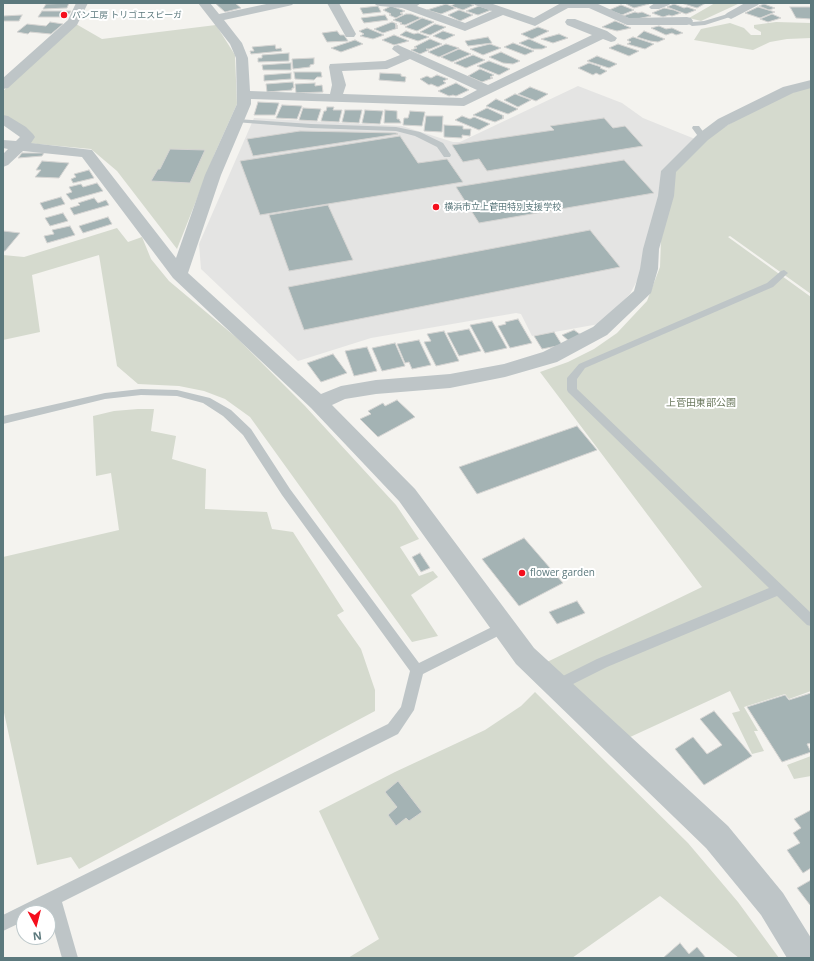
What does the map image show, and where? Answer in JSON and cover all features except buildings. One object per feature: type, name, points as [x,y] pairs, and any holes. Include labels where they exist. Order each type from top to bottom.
[{"type":"street","points":[[3,85],[73,22],[82,3]]},
{"type":"street","points":[[179,274],[213,175],[244,104],[242,58],[236,42],[204,3]]},
{"type":"street","points":[[216,18],[288,3]]},
{"type":"street","points":[[333,3],[350,34]]},
{"type":"street","points":[[380,3],[409,4],[465,27],[503,11]]},
{"type":"street","points":[[479,3],[535,22],[566,5],[591,6],[627,21],[686,21]]},
{"type":"street","points":[[731,15],[754,3]]},
{"type":"street","points":[[571,22],[615,40]]},
{"type":"street","points":[[244,96],[336,97],[464,102],[603,34]]},
{"type":"street","points":[[398,49],[488,90]]},
{"type":"street","points":[[336,97],[339,85],[335,66],[387,65],[410,55]]},
{"type":"street","points":[[318,402],[341,393],[376,387],[413,386],[450,381],[505,370],[550,357],[600,331],[642,293],[649,268],[651,249],[666,196],[669,171],[700,132],[788,90],[811,84]]},
{"type":"street","points":[[3,119],[21,130],[28,137],[3,162]]},
{"type":"street","points":[[3,144],[87,153],[179,274],[318,402],[407,495],[525,656],[717,836],[772,904],[805,958]]},
{"type":"lane","points":[[686,21],[692,24],[705,23],[731,15]]},
{"type":"lane","points":[[237,121],[396,129],[417,134],[440,145],[447,155]]},
{"type":"lane","points":[[784,273],[770,285],[582,366],[572,378],[572,390],[811,622]]},
{"type":"lane","points":[[3,420],[106,396],[141,392],[177,393],[206,400],[227,412],[247,432],[286,492],[417,670]]},
{"type":"lane","points":[[556,686],[602,663],[778,590]]},
{"type":"lane","points":[[3,923],[393,729],[407,710],[417,670],[504,627]]},
{"type":"lane","points":[[53,897],[70,958]]},
{"type":"shaded area","name":"横浜市立上菅田特別支援学校","points":[[578,86],[622,103],[643,118],[695,139],[640,275],[630,294],[599,324],[532,336],[521,314],[516,313],[371,338],[298,361],[201,269],[199,244],[254,118],[402,126],[453,142],[460,142]]},
{"type":"green space","points":[[715,3],[740,3],[701,21],[689,18]]},
{"type":"green space","points":[[776,22],[811,23],[811,38],[787,39],[770,42],[753,50],[694,40],[701,29],[730,23],[744,28],[751,35],[761,35],[761,32],[754,28],[754,25]]},
{"type":"green space","points":[[76,24],[102,39],[216,25],[235,55],[237,104],[215,153],[177,249],[117,171],[91,149],[27,143],[32,136],[3,115],[3,91]]},
{"type":"green space","name":"上菅田東部公園","points":[[811,86],[811,294],[730,236],[728,237],[811,297],[811,691],[789,699],[785,694],[744,707],[758,731],[754,731],[764,751],[752,754],[732,713],[740,711],[730,691],[628,738],[547,662],[702,587],[540,372],[568,362],[594,349],[617,333],[647,301],[660,267],[661,239],[672,172],[701,141],[766,102]]},
{"type":"green space","points":[[117,228],[128,242],[142,237],[151,259],[169,281],[237,338],[305,406],[396,505],[419,539],[400,547],[419,576],[433,571],[438,577],[411,595],[438,636],[412,642],[250,417],[225,399],[204,391],[179,386],[138,384],[117,366],[99,255],[32,275],[40,332],[3,340],[3,255],[24,257]]},
{"type":"green space","points":[[154,409],[151,431],[176,436],[172,459],[206,469],[205,509],[267,512],[272,529],[293,532],[344,611],[337,615],[361,649],[375,690],[375,711],[79,869],[71,857],[37,865],[3,708],[3,557],[119,530],[111,473],[96,476],[93,416],[114,411]]},
{"type":"green space","points":[[535,692],[688,843],[738,902],[779,958],[739,958],[660,896],[572,958],[348,958],[379,939],[319,811],[395,772],[485,730],[521,706]]},
{"type":"green space","points":[[811,756],[811,776],[794,779],[787,765]]},
{"type":"place","name":"パン工房 トリゴエスピーガ","points":[[64,15]]},
{"type":"place","name":"横浜市立上菅田特別支援学校","points":[[436,207]]},
{"type":"place","name":"flower garden","points":[[522,573]]}]
